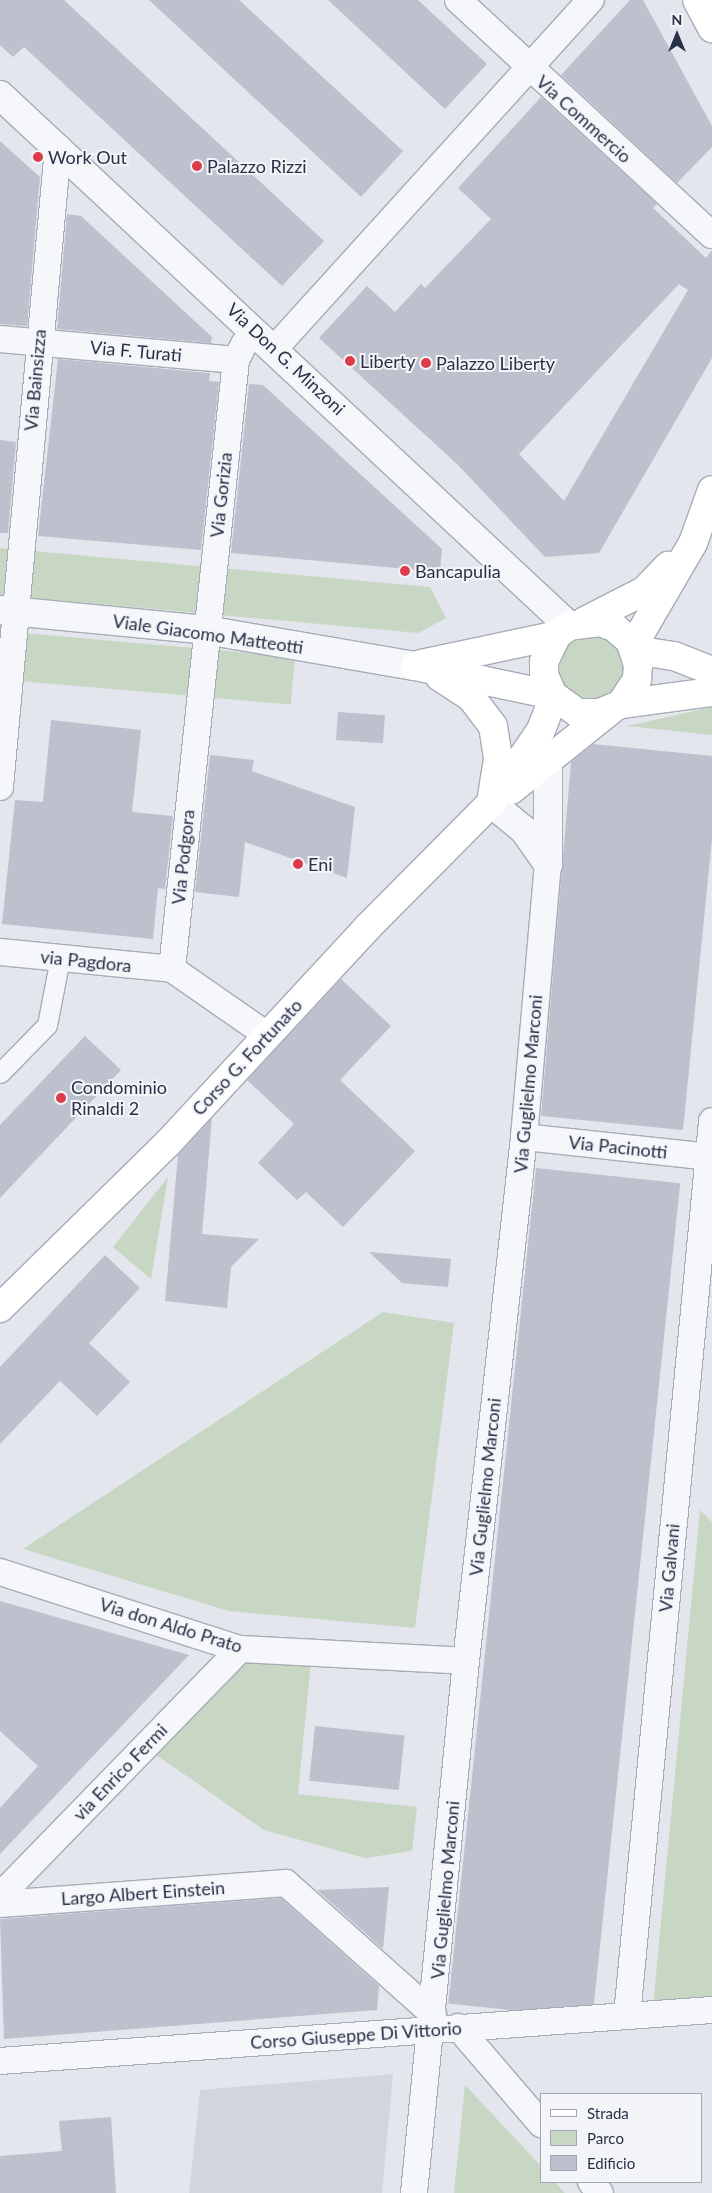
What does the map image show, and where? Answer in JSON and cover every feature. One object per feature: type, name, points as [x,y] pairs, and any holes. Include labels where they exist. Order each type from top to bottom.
[{"type":"main road","points":[[697,0],[712,28]]},
{"type":"main road","points":[[491,803],[548,762],[616,707],[636,679],[634,648],[693,543],[712,490]]},
{"type":"main road","points":[[491,803],[542,730],[553,695],[544,675],[544,662],[570,628],[644,591],[693,543]]},
{"type":"main road","points":[[414,666],[570,628],[614,627],[634,648],[674,656],[712,671]]},
{"type":"main road","points":[[414,666],[553,695],[578,713],[712,692]]},
{"type":"main road","points":[[414,666],[446,679],[471,697],[493,726],[498,758],[491,803]]},
{"type":"main road","name":"Corso G. Fortunato","points":[[0,1308],[168,1142],[491,803]]},
{"type":"street","name":"Via Commercio","points":[[458,0],[527,67],[712,235]]},
{"type":"street","points":[[275,348],[527,67],[591,0]]},
{"type":"street","name":"Via Don G. Minzoni","points":[[0,95],[275,348],[570,628]]},
{"type":"street","name":"Via Bainsizza","points":[[0,787],[7,611],[39,342],[58,148]]},
{"type":"street","points":[[236,360],[252,328]]},
{"type":"street","name":"Via F. Turati","points":[[0,339],[236,360]]},
{"type":"street","name":"Via Gorizia","points":[[206,630],[236,360]]},
{"type":"street","name":"Viale Giacomo Matteotti","points":[[7,611],[206,630],[414,666]]},
{"type":"street","name":"Via Podgora","points":[[172,970],[206,630]]},
{"type":"street","points":[[548,762],[548,864]]},
{"type":"street","points":[[491,803],[524,830],[548,864]]},
{"type":"street","name":"Via Guglielmo Marconi","points":[[414,2193],[466,1661],[524,1137],[548,864]]},
{"type":"street","name":"via Pagdora","points":[[0,952],[172,970]]},
{"type":"street","points":[[0,1073],[47,1025],[60,958]]},
{"type":"street","points":[[172,970],[267,1036]]},
{"type":"street","name":"Via Galvani","points":[[626,2016],[712,1121]]},
{"type":"street","name":"Via Pacinotti","points":[[524,1137],[710,1157]]},
{"type":"street","name":"Via don Aldo Prato","points":[[0,1572],[240,1648],[466,1661]]},
{"type":"street","name":"via Enrico Fermi","points":[[0,1896],[240,1648]]},
{"type":"street","name":"Largo Albert Einstein","points":[[0,1904],[286,1883],[432,2022]]},
{"type":"street","name":"Corso Giuseppe Di Vittorio","points":[[0,2061],[432,2022],[458,2027],[712,2010]]},
{"type":"street","points":[[458,2027],[540,2123]]},
{"type":"street","points":[[592,2183],[600,2193]]},
{"type":"shaded area","points":[[393,2074],[382,2193],[189,2193],[200,2090]]},
{"type":"green space","points":[[0,548],[430,587],[446,618],[418,633],[0,595]]},
{"type":"green space","points":[[614,627],[637,679],[608,711],[553,695],[557,635]]},
{"type":"green space","points":[[0,631],[295,657],[291,705],[0,679]]},
{"type":"green space","points":[[712,707],[712,735],[627,726]]},
{"type":"green space","points":[[168,1177],[151,1279],[113,1247]]},
{"type":"green space","points":[[383,1312],[454,1323],[415,1628],[229,1611],[23,1549]]},
{"type":"green space","points":[[700,1510],[712,1522],[712,1997],[653,2006]]},
{"type":"green space","points":[[240,1649],[312,1652],[298,1794],[417,1807],[412,1851],[365,1858],[264,1830],[145,1747]]},
{"type":"green space","points":[[465,2085],[540,2165],[540,2183],[556,2183],[565,2193],[454,2193]]},
{"type":"building","name":"Palazzo Rizzi","points":[[0,0],[64,0],[324,241],[282,286],[24,47],[13,57],[0,45]]},
{"type":"building","name":"Palazzo Rizzi","points":[[149,0],[239,0],[403,151],[361,197]]},
{"type":"building","points":[[328,0],[418,0],[487,64],[445,109]]},
{"type":"building","points":[[630,0],[643,0],[712,126],[712,147],[677,183],[561,75]]},
{"type":"building","points":[[541,97],[657,204],[653,208],[706,258],[712,250],[712,358],[599,553],[545,557],[456,463],[319,338],[367,286],[395,312],[421,284],[425,288],[491,219],[458,188]],"holes":[[[679,284],[688,290],[564,501],[519,454]]]},
{"type":"building","points":[[0,141],[40,177],[27,326],[0,324]]},
{"type":"building","points":[[67,214],[81,216],[212,337],[211,343],[57,329]]},
{"type":"building","points":[[58,359],[210,373],[209,381],[219,382],[201,550],[38,536]]},
{"type":"building","points":[[249,384],[263,385],[442,549],[440,572],[231,553]]},
{"type":"building","points":[[0,440],[16,442],[8,533],[0,533]]},
{"type":"building","points":[[338,712],[385,715],[383,743],[336,740]]},
{"type":"building","points":[[51,720],[141,730],[132,812],[173,816],[165,889],[158,888],[153,939],[2,924],[15,800],[43,802]]},
{"type":"building","points":[[593,744],[712,756],[712,839],[683,1130],[541,1116],[571,762]]},
{"type":"building","points":[[210,755],[254,760],[252,771],[355,807],[347,878],[245,842],[239,897],[195,892]]},
{"type":"building","points":[[341,979],[391,1026],[340,1080],[415,1151],[343,1227],[306,1192],[297,1200],[258,1163],[294,1124],[247,1080]]},
{"type":"building","name":"Condominio Rinaldi 2","points":[[85,1036],[121,1070],[0,1198],[0,1125]]},
{"type":"building","points":[[212,1118],[202,1234],[259,1239],[231,1267],[227,1308],[165,1301],[178,1155]]},
{"type":"building","points":[[536,1168],[680,1183],[592,2019],[448,2003]]},
{"type":"building","points":[[369,1252],[451,1259],[448,1287],[402,1283]]},
{"type":"building","points":[[105,1255],[140,1288],[89,1343],[130,1382],[97,1416],[60,1381],[0,1444],[0,1367]]},
{"type":"building","points":[[0,1601],[189,1655],[0,1854],[0,1808],[38,1766],[0,1731]]},
{"type":"building","points":[[315,1726],[405,1735],[399,1790],[309,1781]]},
{"type":"building","points":[[389,1887],[383,1949],[317,1890]]},
{"type":"building","points":[[281,1898],[379,1986],[377,2010],[4,2039],[0,1919]]},
{"type":"building","points":[[111,2117],[116,2193],[0,2193],[0,2156],[62,2151],[59,2121]]},
{"type":"place","name":"Work Out","points":[[38,157]]},
{"type":"place","name":"Palazzo Rizzi","points":[[197,166]]},
{"type":"place","name":"Liberty","points":[[350,361]]},
{"type":"place","name":"Palazzo Liberty","points":[[426,363]]},
{"type":"place","name":"Bancapulia","points":[[405,571]]},
{"type":"place","name":"Eni","points":[[298,864]]},
{"type":"place","name":"Condominio Rinaldi 2","points":[[61,1098]]}]
